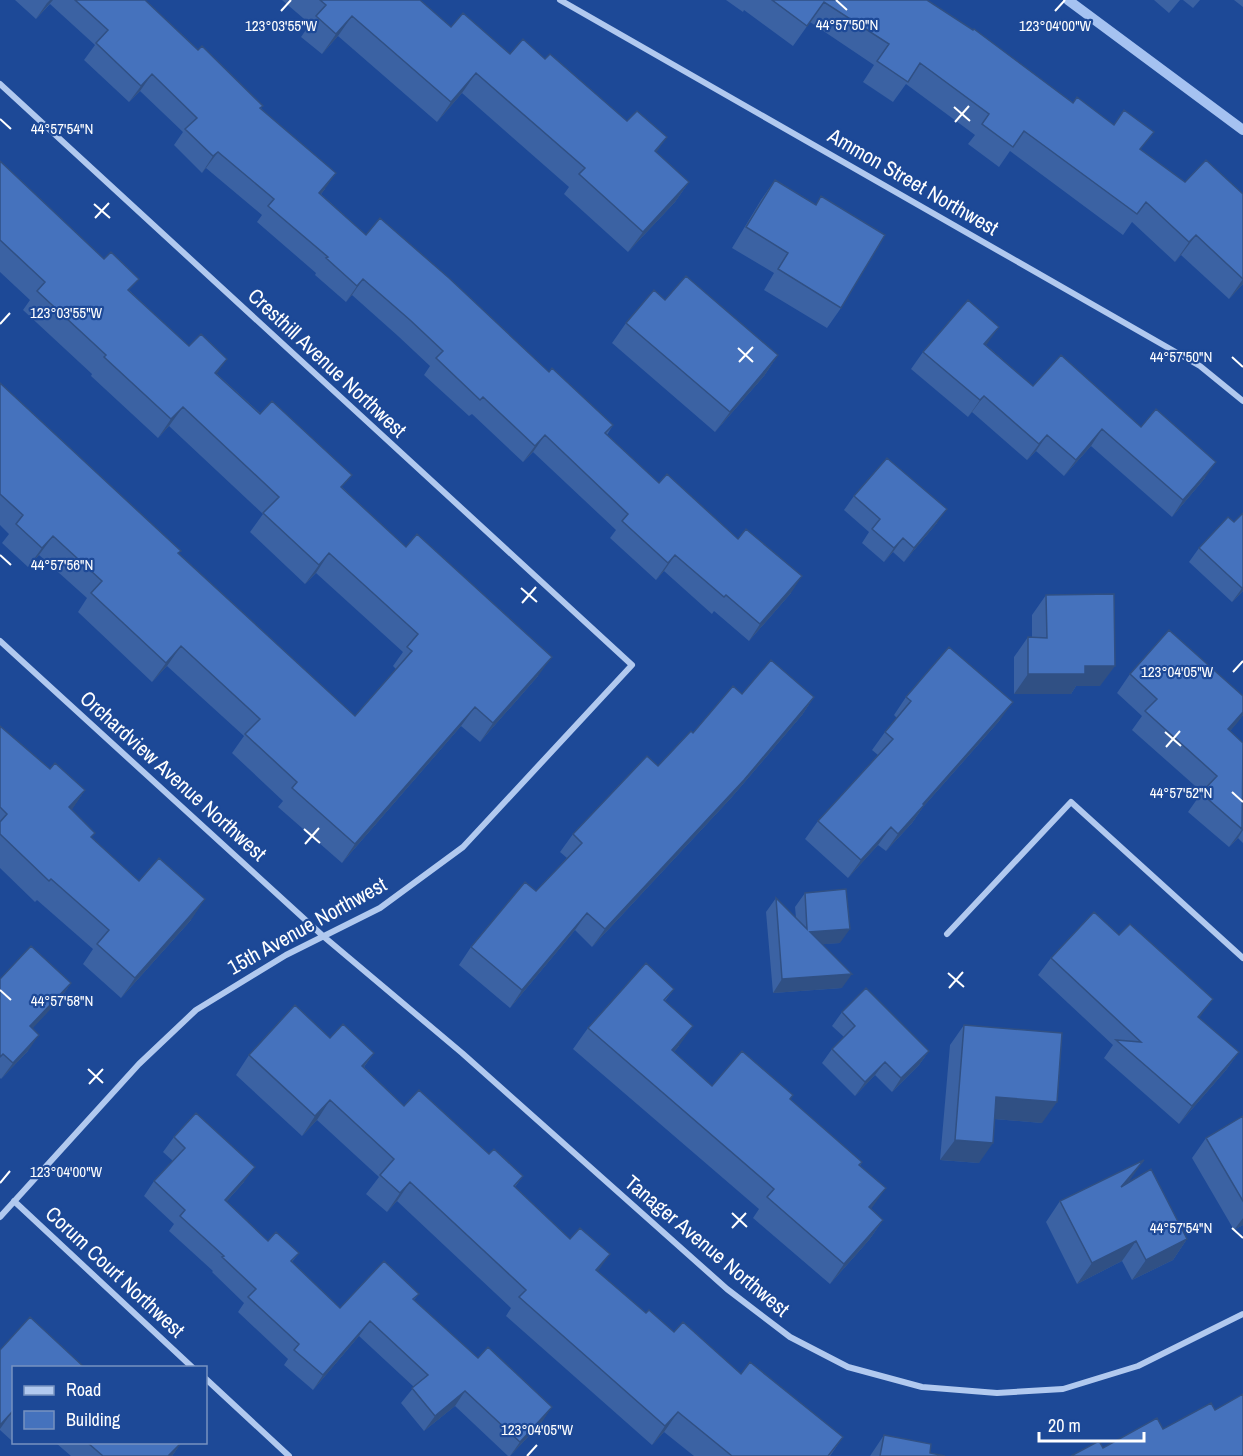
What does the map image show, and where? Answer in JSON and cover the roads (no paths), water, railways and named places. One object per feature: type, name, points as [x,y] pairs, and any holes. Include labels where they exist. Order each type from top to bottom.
[{"type":"street","name":"Ammon Street Northwest","points":[[560,0],[1200,366],[1243,401]]},
{"type":"street","name":"Cresthill Avenue Northwest","points":[[0,84],[632,666]]},
{"type":"street","name":"Orchardview Avenue Northwest","points":[[0,640],[323,936]]},
{"type":"street","name":"15th Avenue Northwest","points":[[0,1216],[139,1064],[196,1010],[286,955],[380,909],[464,847],[632,666]]},
{"type":"street","points":[[946,934],[1071,802],[1243,958]]},
{"type":"street","name":"Tanager Avenue Northwest","points":[[323,936],[462,1053],[727,1289],[790,1337],[848,1367],[922,1387],[997,1393],[1063,1389],[1138,1366],[1243,1314]]},
{"type":"street","name":"Corum Court Northwest","points":[[14,1201],[192,1366]]},
{"type":"street","points":[[207,1380],[289,1456]]},
{"type":"waterway","points":[[1068,0],[1243,130]]}]
